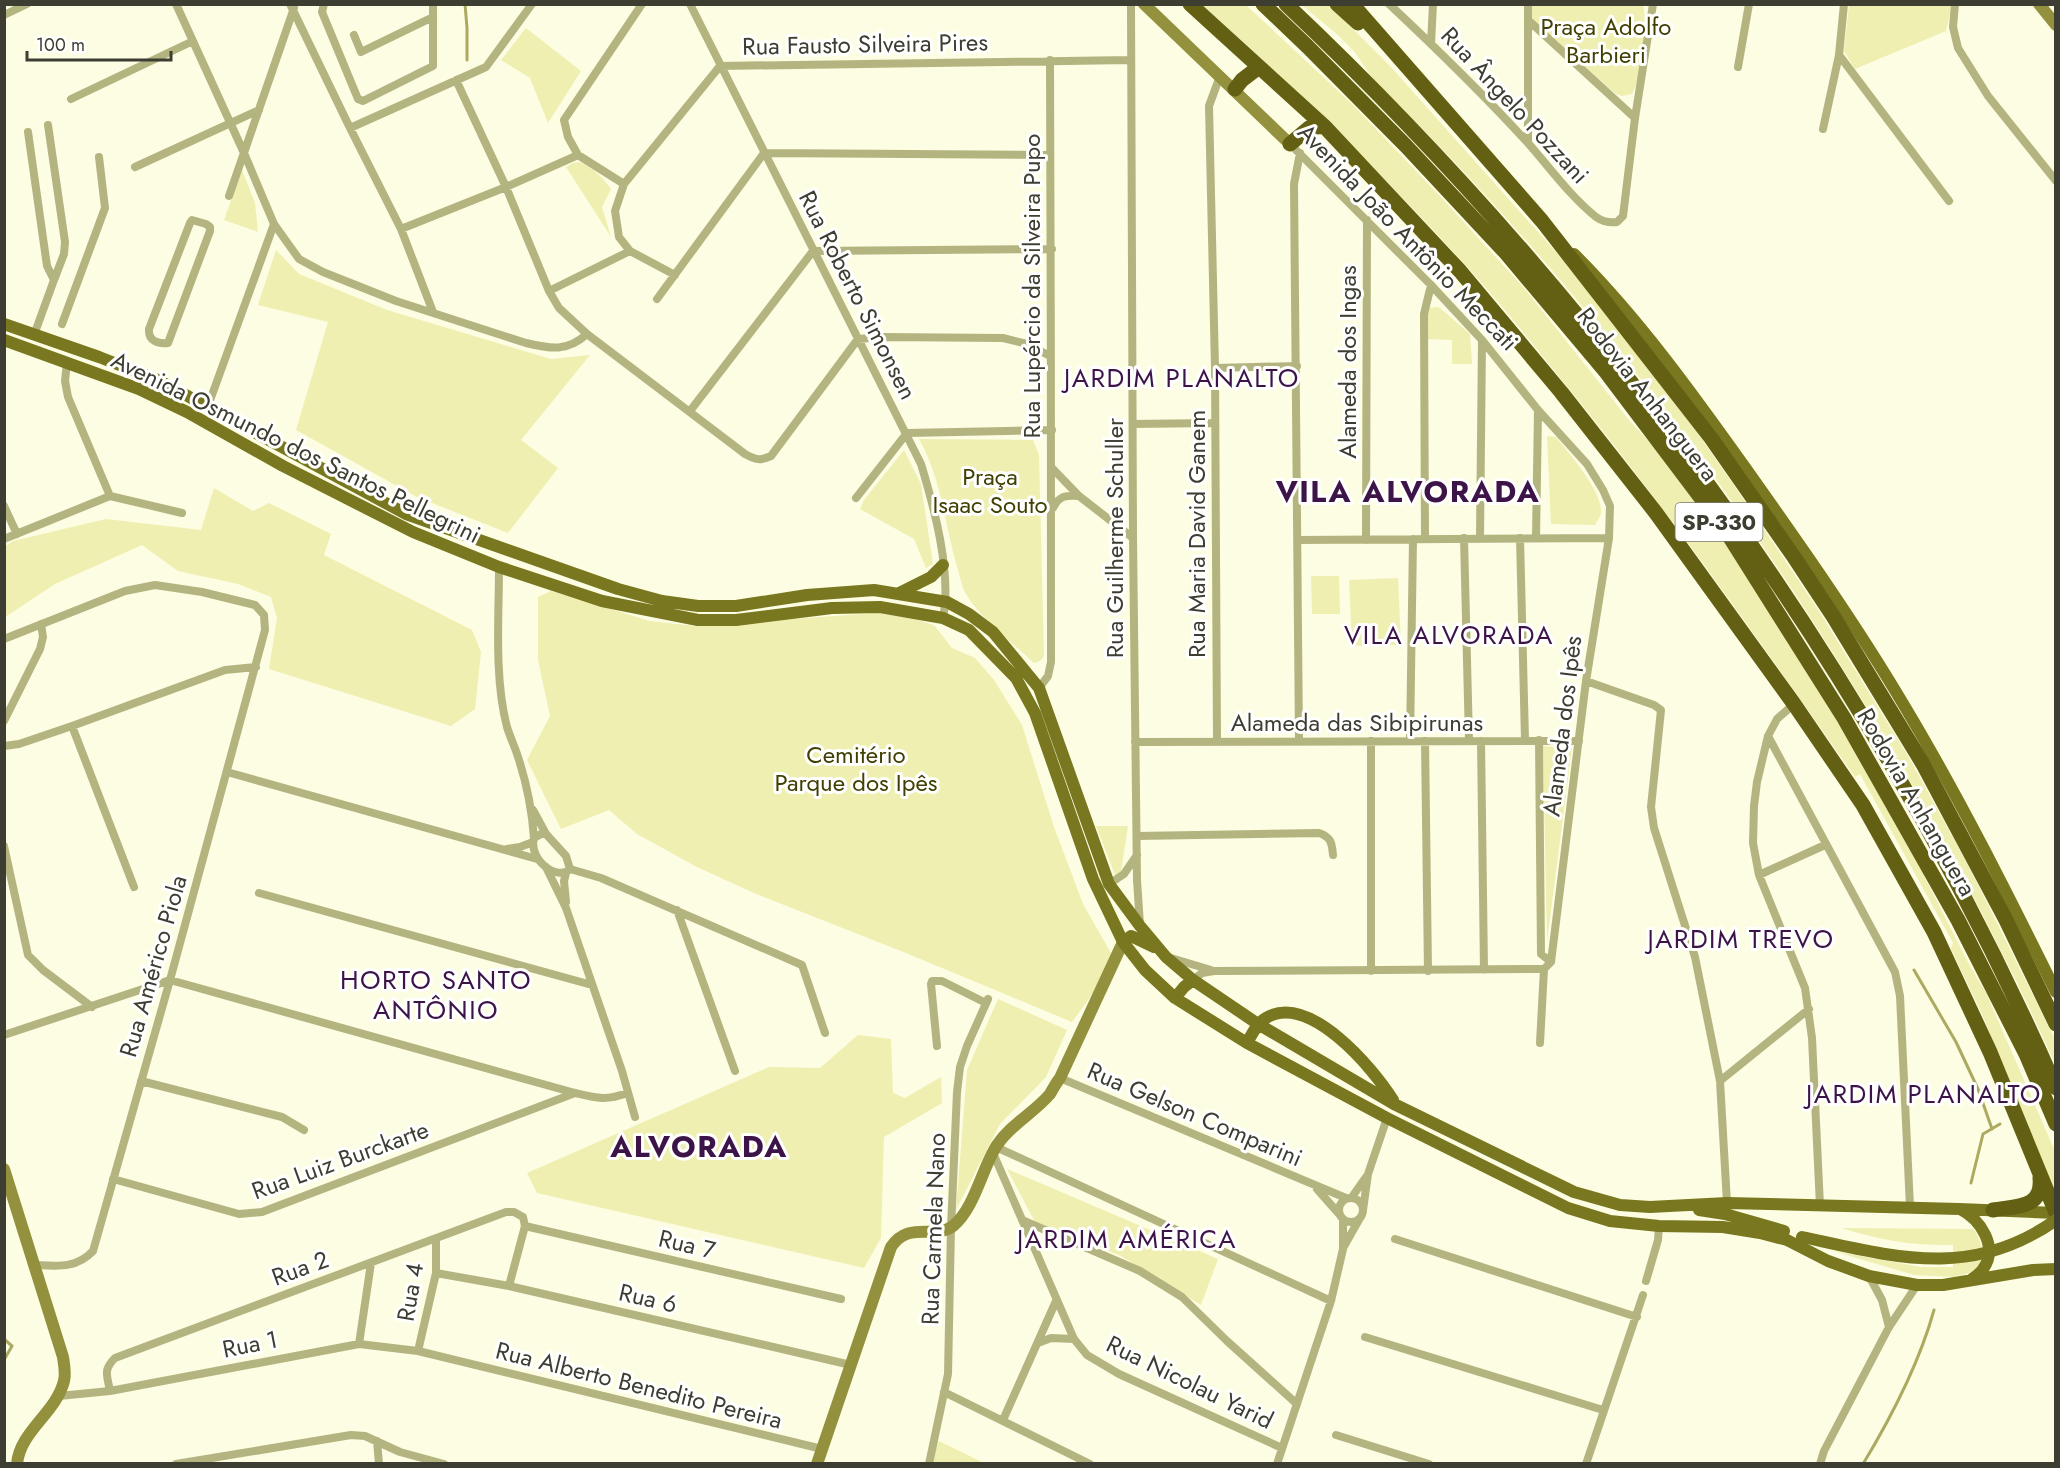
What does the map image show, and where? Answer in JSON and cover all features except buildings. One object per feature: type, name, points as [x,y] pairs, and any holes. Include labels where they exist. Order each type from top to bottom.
[{"type":"highway","points":[[1190,4],[1324,126],[1370,172],[1460,271],[1561,392],[1656,513],[1794,704],[1863,806],[1934,932],[1990,1052],[2055,1213]]},
{"type":"highway","name":"Rodovia Anhanguera","points":[[1263,4],[1406,146],[1506,253],[1606,372],[1726,531],[1844,718],[1958,920],[2026,1054],[2055,1124]]},
{"type":"highway","name":"Rodovia Anhanguera","points":[[1286,4],[1377,94],[1514,242],[1640,393],[1738,525],[1800,618],[1899,778],[1970,910],[2055,1088]]},
{"type":"highway","points":[[1336,4],[1362,26],[1439,104]]},
{"type":"highway","points":[[1352,4],[1542,221],[1711,438],[1794,556],[1895,717],[1951,814],[2010,929],[2055,1024]]},
{"type":"highway","points":[[1235,89],[1242,80],[1259,67]]},
{"type":"highway","points":[[1295,149],[1309,128],[1324,126]]},
{"type":"highway","points":[[1993,1210],[2034,1201],[2039,1195],[2039,1169]]},
{"type":"main road","points":[[1542,221],[1600,280],[1642,332],[1722,436],[1815,566],[1907,709],[1975,831],[2055,992]]},
{"type":"main road","name":"Avenida Osmundo dos Santos Pellegrini","points":[[4,324],[152,377],[406,514],[618,589],[662,601],[698,606],[735,606],[843,591],[874,590],[946,602],[973,616],[993,632],[1040,688],[1110,884],[1140,926],[1164,954],[1193,980],[1258,1024],[1394,1104],[1574,1192],[1620,1205],[1669,1206],[1727,1203],[2055,1213]]},
{"type":"main road","name":"Avenida Osmundo dos Santos Pellegrini","points":[[4,340],[139,389],[187,412],[283,466],[413,532],[499,567],[602,601],[698,620],[736,620],[832,608],[880,607],[943,618],[969,630],[1013,675],[1035,713],[1093,879],[1123,942],[1145,970],[1176,998],[1247,1043],[1387,1118],[1568,1208],[1610,1221],[1659,1226],[1723,1227],[1802,1237]]},
{"type":"main road","points":[[283,466],[308,471],[315,465]]},
{"type":"main road","points":[[499,567],[502,556],[517,554]]},
{"type":"main road","points":[[897,593],[931,577],[943,565]]},
{"type":"main road","points":[[1013,675],[1025,685],[1040,688]]},
{"type":"main road","points":[[1123,942],[1131,936],[1164,954]]},
{"type":"main road","points":[[1176,998],[1193,980]]},
{"type":"main road","points":[[1247,1043],[1258,1024],[1268,1016],[1281,1012],[1295,1013],[1317,1023],[1337,1036],[1392,1098],[1394,1104],[1387,1118]]},
{"type":"main road","name":"Avenida Osmundo dos Santos Pellegrini","points":[[1669,1206],[1725,1214],[1802,1237]]},
{"type":"main road","points":[[1959,1209],[1976,1221],[1989,1243],[1988,1260],[1983,1269],[1971,1279]]},
{"type":"main road","points":[[1802,1237],[1914,1258],[1961,1258],[2021,1241],[2055,1220]]},
{"type":"main road","name":"Avenida Osmundo dos Santos Pellegrini","points":[[1760,1233],[1787,1240],[1828,1261],[1869,1276],[1917,1286],[1943,1285],[1971,1279],[2055,1269]]},
{"type":"street","points":[[4,15],[27,4]]},
{"type":"street","points":[[176,4],[274,224],[295,254],[307,265],[396,301],[495,335],[545,348],[571,346],[587,334]]},
{"type":"street","points":[[324,4],[322,12],[358,99],[363,101],[433,66],[433,4]]},
{"type":"street","points":[[350,128],[486,67],[532,4]]},
{"type":"street","points":[[624,184],[578,155],[568,137],[564,120],[642,4]]},
{"type":"street","name":"Rua Roberto Simonsen","points":[[690,4],[921,464],[933,503],[943,565],[946,602],[943,618]]},
{"type":"street","name":"Rua Guilherme Schuller","points":[[1131,4],[1133,538],[1140,926]]},
{"type":"street","name":"Avenida João Antônio Meccati","points":[[1144,4],[1235,89],[1367,220],[1482,340],[1592,472],[1604,490],[1610,506],[1611,521]]},
{"type":"street","name":"Rua Ângelo Pozzani","points":[[1389,4],[1528,143],[1577,200],[1598,219],[1606,223],[1617,222],[1623,216],[1635,118]]},
{"type":"street","points":[[1431,44],[1433,4]]},
{"type":"street","points":[[1528,4],[1528,143]]},
{"type":"street","points":[[1635,118],[1653,4]]},
{"type":"street","points":[[1738,67],[1749,4]]},
{"type":"street","points":[[1823,129],[1839,55],[1844,4]]},
{"type":"street","points":[[1955,4],[1953,27],[1958,48],[1988,96],[2055,181]]},
{"type":"street","points":[[2039,4],[2055,25]]},
{"type":"street","points":[[229,196],[293,7]]},
{"type":"street","points":[[293,7],[401,229],[433,312]]},
{"type":"street","points":[[354,35],[361,52],[433,17]]},
{"type":"street","points":[[1528,20],[1635,118]]},
{"type":"street","points":[[70,99],[193,41]]},
{"type":"street","points":[[1839,55],[1949,201]]},
{"type":"street","name":"Rua Lupércio da Silveira Pupo","points":[[1040,688],[1048,676],[1051,662],[1050,60]]},
{"type":"street","name":"Rua Fausto Silveira Pires","points":[[630,251],[619,237],[615,222],[617,201],[624,184],[720,66],[1130,60]]},
{"type":"street","name":"Rua Maria David Ganem","points":[[1217,742],[1215,368],[1209,106],[1220,76]]},
{"type":"street","points":[[456,80],[506,187],[549,291],[559,308],[587,334],[744,454],[756,460],[771,456],[858,339],[883,337],[1003,338],[1027,344],[1050,356]]},
{"type":"street","points":[[135,167],[259,110]]},
{"type":"street","points":[[34,335],[64,254],[65,242],[48,125]]},
{"type":"street","points":[[28,132],[47,266],[54,280]]},
{"type":"street","points":[[1295,149],[1299,741]]},
{"type":"street","points":[[657,299],[764,153],[1050,154]]},
{"type":"street","points":[[401,229],[578,155]]},
{"type":"street","points":[[62,324],[105,208],[99,157]]},
{"type":"street","points":[[196,220],[210,227],[210,231],[168,343],[161,344],[152,340],[149,329],[190,223],[196,220]]},
{"type":"street","name":"Alameda dos Ingas","points":[[1366,540],[1367,220]]},
{"type":"street","points":[[208,406],[274,224]]},
{"type":"street","points":[[690,411],[813,251],[1052,249]]},
{"type":"street","points":[[549,291],[630,251],[675,275]]},
{"type":"street","points":[[1425,539],[1424,315],[1431,285]]},
{"type":"street","points":[[1480,538],[1482,340]]},
{"type":"street","points":[[67,362],[65,381],[68,397],[110,496]]},
{"type":"street","points":[[1215,368],[1297,366]]},
{"type":"street","points":[[1536,538],[1538,410]]},
{"type":"street","points":[[1132,424],[1214,423]]},
{"type":"street","points":[[856,498],[907,433],[1052,430]]},
{"type":"street","points":[[1052,468],[1079,496],[1133,538]]},
{"type":"street","points":[[4,539],[110,496],[182,513]]},
{"type":"street","points":[[1052,510],[1062,496],[1079,496]]},
{"type":"street","points":[[4,506],[17,534]]},
{"type":"street","name":"Alameda dos Ipês","points":[[1551,962],[1586,681],[1611,521]]},
{"type":"street","points":[[1464,538],[1469,741]]},
{"type":"street","points":[[1520,538],[1524,740]]},
{"type":"street","points":[[1298,540],[1609,538]]},
{"type":"street","points":[[1410,741],[1413,539]]},
{"type":"street","points":[[499,567],[500,673],[503,701],[507,727],[518,757],[531,807],[532,847],[537,859]]},
{"type":"street","name":"Rua Américo Piola","points":[[35,1265],[62,1266],[78,1263],[93,1251],[170,980],[265,630],[264,615],[255,604],[202,592],[155,585],[125,591],[41,624]]},
{"type":"street","points":[[4,639],[41,624],[43,637],[40,650],[4,722]]},
{"type":"street","points":[[4,746],[19,744],[72,726],[225,670],[256,667]]},
{"type":"street","points":[[1586,681],[1654,705],[1661,710],[1652,807],[1654,828],[1695,957],[1720,1081],[1727,1203]]},
{"type":"street","points":[[1794,704],[1777,719],[1768,736],[1757,782],[1753,843],[1759,874],[1805,988],[1809,1009],[1820,1206]]},
{"type":"street","points":[[72,726],[134,887]]},
{"type":"street","points":[[1768,736],[1894,972],[1900,996],[1910,1207]]},
{"type":"street","points":[[1539,740],[1541,954],[1551,962],[1544,969],[1540,1043]]},
{"type":"street","points":[[1371,741],[1371,971]]},
{"type":"street","points":[[1425,741],[1428,971]]},
{"type":"street","points":[[1481,741],[1484,970]]},
{"type":"street","name":"Alameda das Sibipirunas","points":[[1135,742],[1579,741]]},
{"type":"street","points":[[227,772],[506,849],[537,859],[546,867],[560,873],[568,871],[601,878],[677,910],[802,965],[825,1033]]},
{"type":"street","points":[[531,807],[546,834],[566,856],[568,871],[564,881],[566,908]]},
{"type":"street","points":[[1137,837],[1319,833],[1328,836],[1332,843],[1333,855]]},
{"type":"street","points":[[506,849],[520,847],[541,834],[546,834]]},
{"type":"street","points":[[1759,874],[1825,845]]},
{"type":"street","points":[[4,846],[28,955],[43,970],[92,1007]]},
{"type":"street","points":[[1110,884],[1124,874],[1137,855]]},
{"type":"street","points":[[546,867],[566,908],[635,1117]]},
{"type":"street","points":[[259,893],[592,985]]},
{"type":"street","points":[[677,910],[735,1071]]},
{"type":"street","points":[[2028,935],[2055,980]]},
{"type":"street","points":[[817,1464],[883,1270],[897,1239],[904,1234],[951,1228],[963,1217],[995,1150],[1012,1126],[1049,1095],[1060,1078],[1123,942]]},
{"type":"street","points":[[1164,954],[1214,971]]},
{"type":"street","points":[[1193,980],[1202,973],[1214,971],[1544,969]]},
{"type":"street","name":"Rua Carmela Nano","points":[[929,1464],[948,1374],[951,1228],[960,1067],[987,1001],[937,979],[932,981],[937,1046]]},
{"type":"street","points":[[4,1035],[170,980],[575,1093],[604,1099],[627,1093]]},
{"type":"street","points":[[1720,1081],[1809,1009]]},
{"type":"street","name":"Rua Gelson Comparini","points":[[1060,1078],[1315,1186],[1349,1198]]},
{"type":"street","points":[[141,1081],[282,1118],[304,1130]]},
{"type":"street","name":"Rua Luiz Burckarte","points":[[113,1179],[239,1214],[262,1212],[575,1093]]},
{"type":"street","points":[[1343,1249],[1362,1214],[1368,1174],[1387,1118]]},
{"type":"street","points":[[995,1150],[1332,1301]]},
{"type":"street","name":"Rua Nicolau Yarid","points":[[995,1150],[1056,1301],[1074,1339],[1087,1355],[1119,1374],[1282,1448]]},
{"type":"street","points":[[4,1169],[63,1357],[65,1378],[59,1396],[18,1452],[17,1464]]},
{"type":"street","points":[[1277,1464],[1332,1301],[1343,1249],[1342,1217],[1339,1207],[1368,1174]]},
{"type":"street","name":"Rua Gelson Comparini","points":[[1315,1186],[1342,1217]]},
{"type":"street","points":[[1349,1198],[1361,1203],[1362,1214]]},
{"type":"street","name":"Rua 2","points":[[110,1390],[106,1373],[107,1366],[115,1358],[506,1212],[514,1212],[523,1217],[525,1226]]},
{"type":"street","points":[[1342,1217],[1354,1221],[1362,1214]]},
{"type":"street","points":[[1022,1220],[1140,1272],[1182,1297],[1297,1404]]},
{"type":"street","points":[[509,1286],[525,1226]]},
{"type":"street","name":"Rua 7","points":[[525,1226],[841,1299]]},
{"type":"street","points":[[1646,1281],[1658,1240],[1659,1226]]},
{"type":"street","name":"Rua 4","points":[[418,1351],[436,1273],[436,1239]]},
{"type":"street","points":[[1395,1239],[1637,1317]]},
{"type":"street","points":[[358,1344],[371,1263]]},
{"type":"street","name":"Rua 6","points":[[436,1273],[509,1286],[851,1365]]},
{"type":"street","points":[[1869,1276],[1882,1300],[1889,1327]]},
{"type":"street","points":[[1820,1464],[1824,1451],[1889,1327],[1917,1286]]},
{"type":"street","points":[[1586,1464],[1643,1295]]},
{"type":"street","points":[[1003,1420],[1056,1301]]},
{"type":"street","points":[[1365,1337],[1604,1410]]},
{"type":"street","points":[[1038,1343],[1051,1338],[1074,1339]]},
{"type":"street","name":"Rua 1","points":[[59,1396],[110,1390],[358,1344],[418,1351],[448,1358]]},
{"type":"street","name":"Rua Alberto Benedito Pereira","points":[[448,1358],[822,1449]]},
{"type":"street","points":[[944,1392],[1090,1464]]},
{"type":"street","points":[[176,1464],[351,1435],[364,1436],[400,1452],[444,1464]]},
{"type":"street","points":[[1336,1435],[1429,1464]]},
{"type":"street","points":[[377,1441],[379,1464]]},
{"type":"green space","points":[[1202,5],[1246,5],[1351,103],[1524,288],[1695,499],[1769,606],[1918,855],[1925,878],[1986,993],[2055,1151],[2055,1193],[1982,1014],[1951,949],[1953,943],[1860,774],[1855,777],[1675,526],[1600,427],[1494,297],[1373,167],[1272,68]]},
{"type":"green space","points":[[1302,5],[1329,5],[1390,66],[1572,270],[1692,425],[1819,611],[1908,756],[1967,863],[2054,1037],[2055,1064],[1982,914],[1900,764],[1841,665],[1778,568],[1712,474],[1571,292],[1495,206],[1374,80],[1351,48]]},
{"type":"green space","name":"Praça Adolfo Barbieri","points":[[1530,5],[1643,5],[1645,23],[1643,50],[1632,94],[1622,96],[1616,94],[1530,19]]},
{"type":"green space","points":[[1849,5],[1952,5],[1946,31],[1855,69],[1844,51]]},
{"type":"green space","points":[[526,28],[581,71],[548,123],[530,78],[501,60]]},
{"type":"green space","points":[[579,162],[597,173],[611,189],[602,207],[611,237],[566,167]]},
{"type":"green space","points":[[242,170],[255,203],[258,232],[224,220]]},
{"type":"green space","points":[[276,250],[299,274],[387,310],[551,359],[590,355],[521,440],[558,468],[508,533],[417,497],[296,430],[328,322],[258,305]]},
{"type":"green space","points":[[1436,307],[1470,334],[1472,364],[1452,364],[1452,340],[1427,339],[1427,313],[1429,308]]},
{"type":"green space","points":[[1547,436],[1556,437],[1591,483],[1601,512],[1595,525],[1551,524]]},
{"type":"green space","name":"Praça Isaac Souto","points":[[919,439],[1033,440],[1039,455],[1044,656],[1040,661],[1034,663],[1007,639],[979,612],[966,594],[961,583],[937,484]]},
{"type":"green space","name":"Praça Isaac Souto","points":[[904,450],[921,484],[933,564],[926,568],[914,539],[860,509],[864,500]]},
{"type":"green space","points":[[214,488],[253,511],[269,503],[331,534],[324,555],[472,630],[481,652],[475,709],[451,726],[269,669],[277,618],[271,597],[238,584],[178,571],[142,545],[55,584],[5,617],[5,546],[13,541],[106,519],[201,530]]},
{"type":"green space","points":[[1311,576],[1339,576],[1340,614],[1312,614]]},
{"type":"green space","points":[[1398,578],[1401,645],[1352,646],[1349,580]]},
{"type":"green space","name":"Cemitério Parque dos Ipês","points":[[551,591],[650,621],[696,626],[875,613],[912,618],[934,625],[952,648],[975,658],[994,680],[1022,725],[1054,827],[1083,904],[1111,953],[1096,989],[1072,1022],[754,893],[697,867],[637,834],[609,810],[561,829],[527,760],[550,716],[538,660],[538,597]]},
{"type":"green space","points":[[1543,746],[1572,748],[1547,941]]},
{"type":"green space","points":[[1096,826],[1128,826],[1119,885]]},
{"type":"green space","points":[[998,999],[1067,1030],[1046,1077],[1000,1124],[956,1210],[967,1070]]},
{"type":"green space","points":[[858,1035],[891,1039],[893,1093],[905,1098],[941,1077],[942,1103],[884,1137],[881,1238],[864,1268],[537,1193],[527,1173],[769,1067],[820,1068]]},
{"type":"green space","points":[[1007,1169],[1218,1259],[1201,1305],[1121,1256],[1035,1222]]},
{"type":"green space","points":[[1842,1228],[1973,1229],[1982,1250],[1976,1271],[1954,1277],[1914,1275],[1833,1251],[1921,1267],[1953,1267],[1953,1245],[1897,1241]]},
{"type":"green space","points":[[939,1441],[984,1463],[930,1462]]},
{"type":"waterway","points":[[465,4],[467,60]]},
{"type":"waterway","points":[[1914,970],[1956,1042],[1978,1089],[1992,1129]]},
{"type":"waterway","points":[[1971,1183],[1983,1134],[2000,1124]]},
{"type":"waterway","points":[[1863,1464],[1904,1389],[1921,1350],[1934,1310]]},
{"type":"waterway","points":[[4,1339],[12,1346],[4,1360]]},
{"type":"district","name":"JARDIM PLANALTO","points":[[1182,378]]},
{"type":"district","name":"VILA ALVORADA","points":[[1408,491]]},
{"type":"district","name":"VILA ALVORADA","points":[[1449,635]]},
{"type":"district","name":"JARDIM TREVO","points":[[1741,939]]},
{"type":"district","name":"HORTO SANTO ANTÔNIO","points":[[436,995]]},
{"type":"district","name":"JARDIM PLANALTO","points":[[1924,1094]]},
{"type":"district","name":"ALVORADA","points":[[699,1146]]},
{"type":"district","name":"JARDIM AMÉRICA","points":[[1127,1239]]}]
